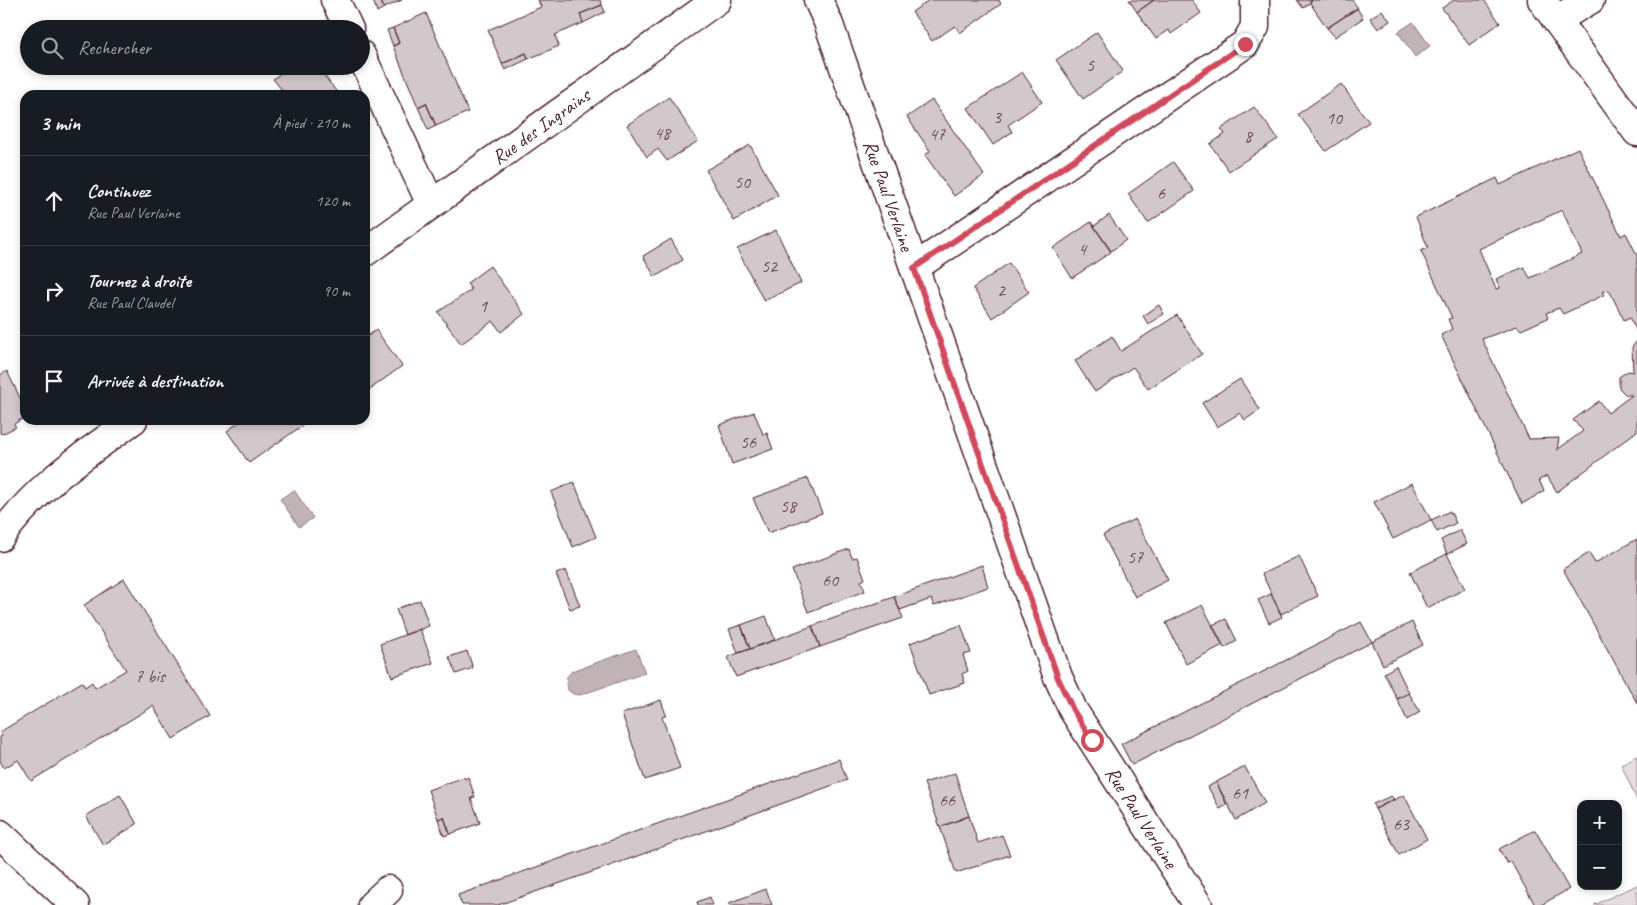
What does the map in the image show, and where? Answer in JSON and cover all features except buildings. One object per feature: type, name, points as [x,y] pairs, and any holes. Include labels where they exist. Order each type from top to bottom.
[{"type":"street","points":[[335,0],[345,20]]},
{"type":"street","name":"Rue des Ingrains","points":[[370,248],[717,0]]},
{"type":"street","name":"Rue Paul Verlaine","points":[[818,0],[828,22],[1058,678],[1073,710],[1198,905]]},
{"type":"street","points":[[914,268],[1245,44],[1254,27],[1254,0]]},
{"type":"street","points":[[1590,0],[1549,10],[1636,130]]},
{"type":"street","points":[[370,74],[431,204]]},
{"type":"street","points":[[0,537],[14,518],[50,481],[126,425]]},
{"type":"street","points":[[0,834],[75,905]]},
{"type":"shaded area","points":[[1413,22],[1430,46],[1415,57],[1398,32]]},
{"type":"shaded area","points":[[294,490],[313,518],[299,527],[280,499]]},
{"type":"shaded area","points":[[636,649],[645,673],[580,695],[573,694],[568,690],[566,678],[572,671]]},
{"type":"shaded area","points":[[1637,756],[1637,800],[1621,764]]},
{"type":"shaded area","points":[[1637,885],[1637,905],[1594,905]]},
{"type":"route","points":[[1092,740],[1073,710],[1058,678],[914,268],[1245,44]]}]
